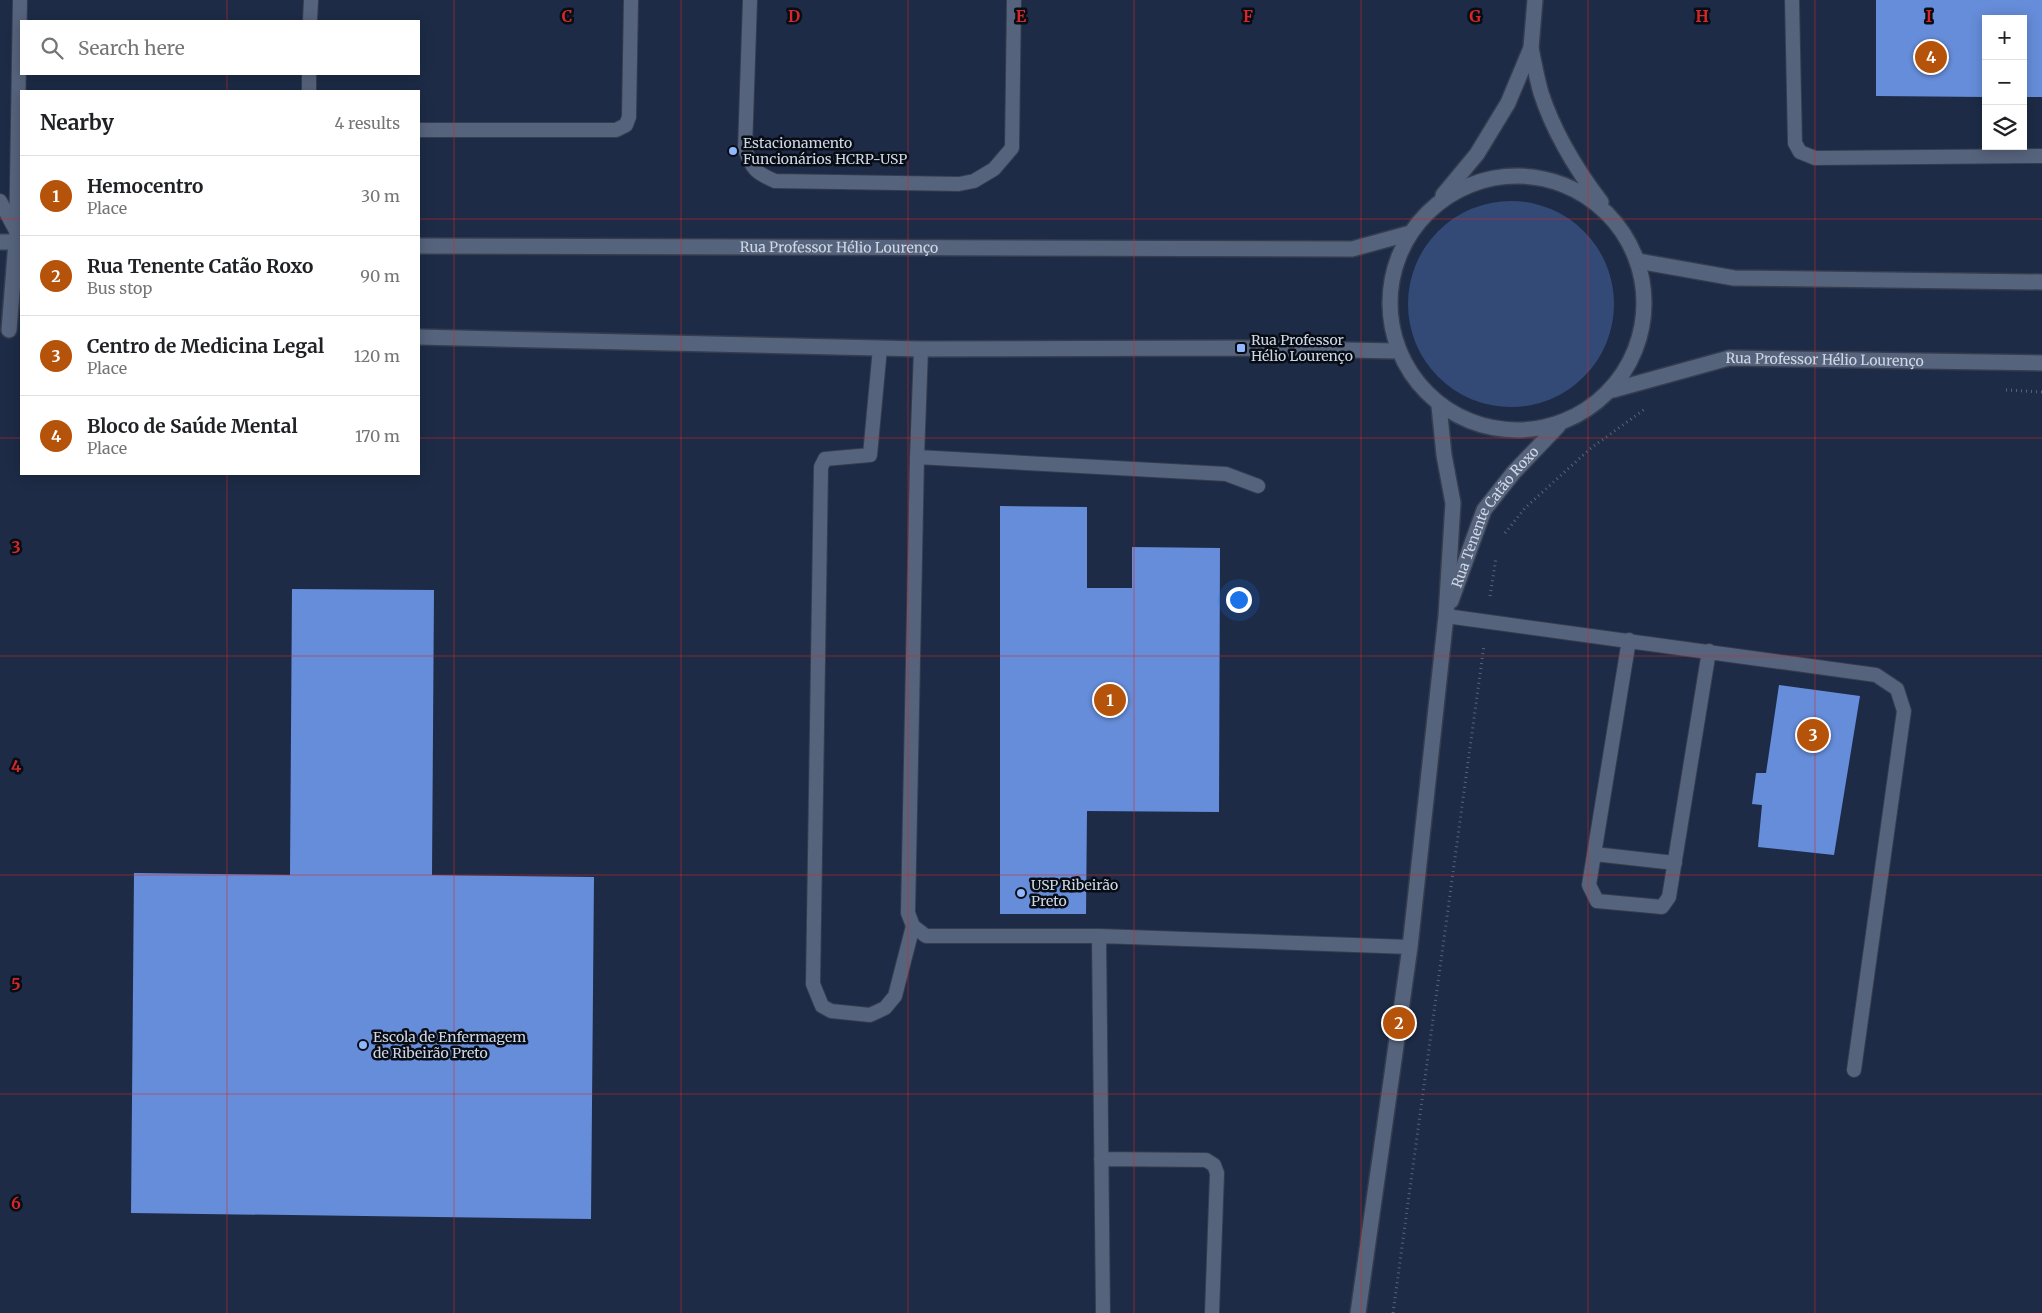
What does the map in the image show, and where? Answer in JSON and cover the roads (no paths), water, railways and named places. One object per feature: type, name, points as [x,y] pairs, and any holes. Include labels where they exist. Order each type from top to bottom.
[{"type":"street","points":[[1531,48],[1508,103],[1477,154],[1407,234],[1392,271],[1388,311],[1398,351],[1439,406],[1476,426],[1517,432],[1558,426],[1613,390],[1637,351],[1645,306],[1638,261],[1608,212],[1581,175],[1558,135],[1541,93],[1531,48],[1535,0]]},
{"type":"street","points":[[1438,200],[1479,179],[1525,174],[1570,186],[1608,212]]},
{"type":"street","name":"Rua Professor Hélio Lourenço","points":[[420,246],[1352,249],[1407,234]]},
{"type":"street","points":[[0,242],[18,238],[10,330]]},
{"type":"street","points":[[1638,261],[1734,278],[2042,282]]},
{"type":"street","points":[[420,337],[921,349],[1241,348],[1398,351]]},
{"type":"street","name":"Rua Professor Hélio Lourenço","points":[[1613,390],[1729,358],[2042,363]]},
{"type":"street","name":"Rua Tenente Catão Roxo","points":[[1358,1313],[1410,947],[1446,616],[1453,503],[1444,455],[1439,406]]},
{"type":"street","name":"Rua Tenente Catão Roxo","points":[[1446,616],[1484,510],[1514,472],[1558,426]]},
{"type":"lane","points":[[18,238],[20,0]]},
{"type":"lane","points":[[310,20],[311,0]]},
{"type":"lane","points":[[420,130],[616,130],[626,125],[629,117],[630,0]]},
{"type":"lane","points":[[750,0],[745,150],[750,164],[758,173],[775,181],[960,184],[974,181],[994,169],[1012,148],[1014,0]]},
{"type":"lane","points":[[1792,0],[1794,143],[1800,152],[1815,158],[2042,156]]},
{"type":"lane","points":[[309,75],[309,90]]},
{"type":"lane","points":[[0,201],[18,238]]},
{"type":"lane","points":[[880,348],[870,456],[825,459],[820,467],[813,984],[822,1006],[831,1011],[870,1015],[885,1008],[895,996],[913,926]]},
{"type":"lane","points":[[921,349],[917,457],[908,913],[913,926],[926,936],[1099,936],[1410,947]]},
{"type":"lane","points":[[917,457],[1226,474],[1258,486]]},
{"type":"lane","points":[[1446,616],[1709,651],[1876,676],[1897,689],[1904,711],[1854,1070]]},
{"type":"lane","points":[[1629,640],[1589,885],[1597,901],[1662,907],[1670,897],[1709,651]]},
{"type":"lane","points":[[1594,854],[1674,863]]},
{"type":"lane","points":[[1099,936],[1103,1313]]},
{"type":"lane","points":[[1101,1159],[1206,1160],[1214,1166],[1217,1173],[1212,1313]]},
{"type":"place","name":"Bloco de Saúde Mental","points":[[1931,57]]},
{"type":"place","name":"Estacionamento Funcionários HCRP-USP","points":[[733,151]]},
{"type":"place","name":"Rua Professor Hélio Lourenço","points":[[1241,348]]},
{"type":"place","name":"Hemocentro","points":[[1110,700]]},
{"type":"place","name":"Centro de Medicina Legal","points":[[1813,735]]},
{"type":"place","name":"USP Ribeirão Preto","points":[[1021,893]]},
{"type":"place","name":"Rua Tenente Catão Roxo","points":[[1399,1023]]},
{"type":"place","name":"Escola de Enfermagem de Ribeirão Preto","points":[[363,1045]]}]
